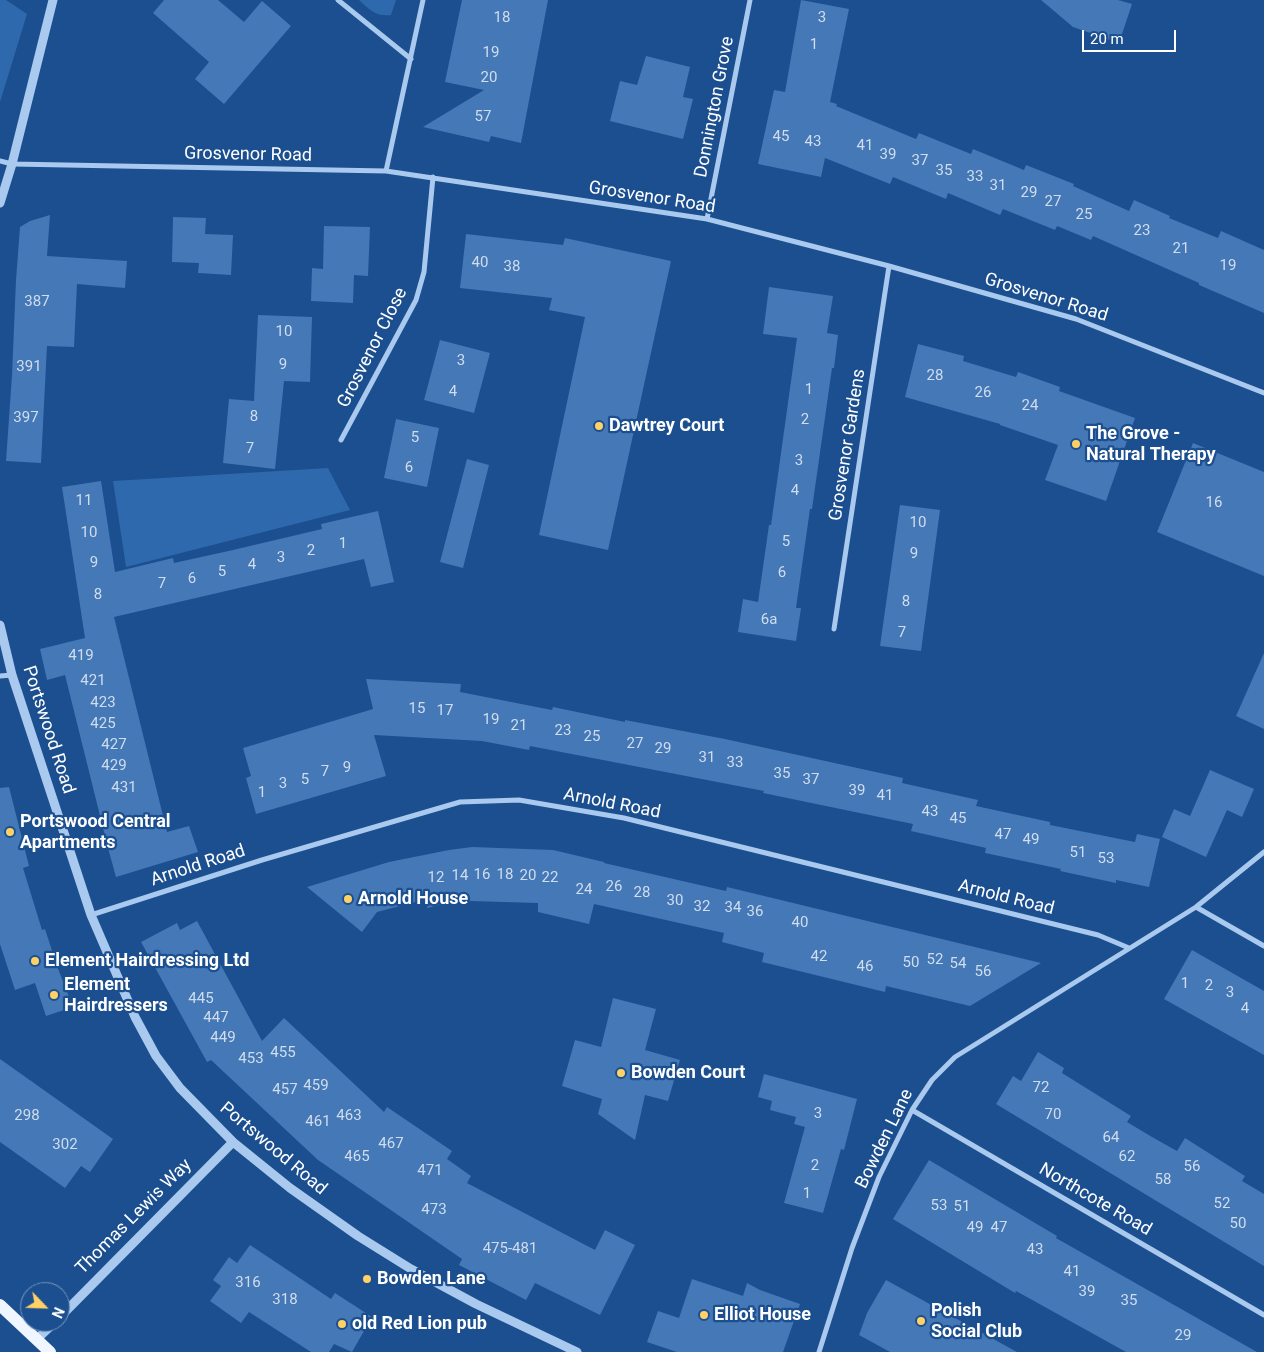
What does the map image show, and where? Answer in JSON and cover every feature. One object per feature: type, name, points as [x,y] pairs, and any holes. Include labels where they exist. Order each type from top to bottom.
[{"type":"main road","points":[[0,1305],[50,1352]]},
{"type":"street","points":[[0,203],[12,164],[53,0]]},
{"type":"street","points":[[338,0],[411,59]]},
{"type":"street","points":[[386,171],[423,0]]},
{"type":"street","name":"Donnington Grove","points":[[706,219],[750,0]]},
{"type":"street","name":"Grosvenor Road","points":[[0,161],[12,164],[386,171],[706,219],[889,266],[1076,319],[1264,393]]},
{"type":"street","name":"Grosvenor Close","points":[[341,440],[416,300],[424,272],[433,177]]},
{"type":"street","name":"Grosvenor Gardens","points":[[834,629],[889,266]]},
{"type":"street","name":"Portswood Road","points":[[0,626],[12,675],[91,914],[135,1017],[156,1056],[180,1088],[233,1142],[290,1188],[358,1236],[411,1269],[476,1304],[577,1352]]},
{"type":"street","points":[[0,676],[12,675]]},
{"type":"street","name":"Arnold Road","points":[[91,914],[262,860],[460,802],[519,800],[624,818],[1098,935],[1129,948]]},
{"type":"street","name":"Bowden Lane","points":[[819,1352],[855,1239],[879,1178],[912,1110],[932,1080],[954,1057],[1196,907],[1264,852]]},
{"type":"street","points":[[1196,907],[1264,946]]},
{"type":"street","name":"Northcote Road","points":[[912,1110],[1264,1315]]},
{"type":"street","name":"Thomas Lewis Way","points":[[70,1307],[233,1142]]},
{"type":"street","points":[[37,1340],[45,1332]]},
{"type":"shaded area","points":[[0,0],[6,0],[27,14],[0,102]]},
{"type":"shaded area","points":[[359,0],[396,0],[391,15],[381,15],[373,12]]},
{"type":"shaded area","points":[[328,468],[350,510],[126,567],[113,481]]},
{"type":"building","points":[[164,0],[218,0],[244,22],[262,1],[291,26],[224,104],[195,79],[209,62],[153,13]]},
{"type":"building","points":[[462,0],[548,0],[521,143],[491,136],[489,142],[423,127],[484,90],[445,82]]},
{"type":"building","points":[[801,0],[849,9],[830,102],[916,139],[919,133],[971,154],[973,149],[1024,170],[1026,165],[1074,184],[1073,186],[1129,211],[1134,200],[1170,216],[1169,218],[1218,238],[1221,231],[1264,250],[1264,313],[1093,236],[1091,240],[1057,226],[1055,230],[1003,209],[1000,215],[948,193],[946,199],[893,177],[890,184],[825,158],[821,177],[758,164],[774,90],[785,92]]},
{"type":"building","points":[[1041,0],[1118,0],[1132,4],[1119,43],[1073,27]]},
{"type":"building","points":[[646,56],[690,67],[683,97],[693,99],[683,139],[610,121],[620,81],[637,85]]},
{"type":"building","points":[[50,215],[47,256],[127,261],[125,288],[77,284],[74,347],[47,346],[41,463],[6,461],[20,227],[30,221]]},
{"type":"building","points":[[173,217],[206,218],[205,234],[233,235],[231,275],[198,273],[199,263],[172,262]]},
{"type":"building","points":[[324,226],[370,227],[368,276],[354,275],[353,303],[311,301],[312,268],[323,269]]},
{"type":"building","name":"Dawtrey Court","points":[[466,234],[563,245],[565,238],[671,261],[608,550],[539,535],[585,317],[549,310],[552,298],[460,288]]},
{"type":"building","points":[[769,287],[833,296],[827,333],[838,335],[796,608],[801,608],[796,641],[738,632],[743,599],[758,602],[769,525],[771,525],[797,338],[763,334]]},
{"type":"building","points":[[258,315],[312,317],[310,382],[284,381],[275,469],[223,463],[229,399],[254,401]]},
{"type":"building","points":[[440,340],[490,353],[474,413],[424,400]]},
{"type":"building","points":[[918,344],[964,356],[963,361],[1016,377],[1018,372],[1060,387],[1059,391],[1135,418],[1106,501],[1045,480],[1058,445],[1000,424],[905,397]]},
{"type":"building","points":[[396,419],[439,428],[427,487],[384,478]]},
{"type":"building","points":[[1193,443],[1264,472],[1264,576],[1157,532]]},
{"type":"building","points":[[467,459],[489,465],[463,568],[440,562]]},
{"type":"building","points":[[101,481],[115,572],[173,558],[174,563],[233,550],[322,529],[321,524],[378,511],[394,582],[371,587],[364,559],[114,617],[167,832],[189,826],[198,852],[116,877],[65,675],[47,680],[40,649],[85,638],[62,487]]},
{"type":"building","points":[[900,505],[940,510],[921,651],[880,646]]},
{"type":"building","points":[[1264,653],[1264,729],[1236,716]]},
{"type":"building","points":[[366,679],[461,684],[460,692],[552,710],[553,707],[625,722],[625,720],[725,739],[903,778],[902,783],[978,800],[976,806],[1050,822],[1050,825],[1135,842],[1137,834],[1160,839],[1149,887],[1116,880],[1116,883],[985,853],[986,848],[911,831],[913,824],[763,793],[764,791],[530,746],[529,750],[482,741],[374,735],[386,776],[256,814],[246,778],[251,776],[243,748],[373,709]]},
{"type":"building","points":[[1210,770],[1254,789],[1242,817],[1227,810],[1206,857],[1162,837],[1174,809],[1190,816]]},
{"type":"building","points":[[9,787],[29,866],[23,868],[42,930],[45,929],[73,1007],[46,1016],[35,983],[15,990],[0,944],[0,788]]},
{"type":"building","points":[[472,847],[553,850],[726,891],[727,887],[1041,963],[970,1006],[886,986],[885,992],[762,962],[764,953],[722,942],[724,933],[594,904],[589,924],[538,912],[538,903],[470,901],[448,903],[427,908],[427,899],[377,912],[362,932],[307,887],[389,862]]},
{"type":"building","points":[[197,921],[262,1041],[284,1018],[384,1112],[387,1107],[452,1151],[447,1159],[471,1176],[467,1183],[595,1250],[605,1230],[635,1245],[600,1315],[535,1283],[526,1300],[459,1265],[462,1259],[318,1160],[211,1060],[207,1062],[141,942],[177,923],[180,930]]},
{"type":"building","points":[[1192,950],[1264,991],[1264,1055],[1164,999]]},
{"type":"building","name":"Bowden Court","points":[[613,998],[656,1009],[645,1050],[680,1060],[668,1101],[645,1095],[635,1140],[598,1114],[602,1099],[562,1086],[575,1040],[601,1047]]},
{"type":"building","points":[[1038,1052],[1064,1068],[1062,1073],[1131,1116],[1127,1122],[1152,1137],[1177,1151],[1185,1138],[1245,1176],[1242,1181],[1264,1194],[1264,1266],[996,1104],[1013,1076],[1021,1081]]},
{"type":"building","points":[[0,1059],[113,1139],[90,1172],[81,1166],[65,1188],[0,1142]]},
{"type":"building","points":[[764,1074],[857,1099],[844,1150],[841,1149],[823,1213],[784,1203],[805,1127],[794,1124],[796,1117],[770,1110],[772,1101],[758,1097]]},
{"type":"building","points":[[929,1160],[1057,1236],[1056,1238],[1257,1352],[1126,1352],[1016,1291],[1015,1293],[893,1219]]},
{"type":"building","points":[[250,1245],[331,1299],[335,1293],[372,1317],[352,1352],[334,1344],[329,1352],[311,1352],[249,1312],[241,1323],[210,1301],[221,1286],[213,1280],[229,1257],[237,1263]]},
{"type":"building","points":[[692,1279],[743,1296],[747,1283],[760,1290],[800,1304],[783,1352],[677,1352],[647,1342],[658,1311],[679,1318]]},
{"type":"building","name":"Polish Social Club","points":[[886,1280],[1017,1352],[890,1352],[859,1335],[867,1313]]},
{"type":"place","name":"Dawtrey Court","points":[[599,426]]},
{"type":"place","name":"The Grove - Natural Therapy","points":[[1076,444]]},
{"type":"place","name":"Portswood Central Apartments","points":[[10,832]]},
{"type":"place","name":"Arnold House","points":[[348,899]]},
{"type":"place","name":"Element Hairdressing Ltd","points":[[35,961]]},
{"type":"place","name":"Element Hairdressers","points":[[54,995]]},
{"type":"place","name":"Bowden Court","points":[[621,1073]]},
{"type":"place","name":"Bowden Lane","points":[[367,1279]]},
{"type":"place","name":"Elliot House","points":[[704,1315]]},
{"type":"place","name":"Polish Social Club","points":[[921,1321]]},
{"type":"place","name":"old Red Lion pub","points":[[342,1324]]}]
